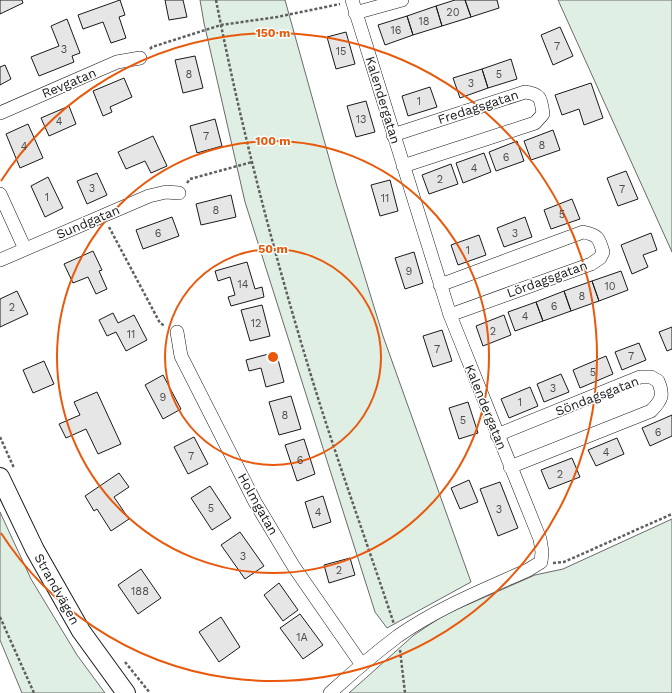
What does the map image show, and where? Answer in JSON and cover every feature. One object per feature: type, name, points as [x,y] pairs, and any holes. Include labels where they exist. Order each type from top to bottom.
[{"type":"street","points":[[353,5],[402,0]]},
{"type":"street","name":"Kalendergatan","points":[[353,5],[450,315],[497,436],[540,540],[542,552],[541,562]]},
{"type":"street","name":"Revgatan","points":[[0,113],[117,62],[140,58]]},
{"type":"street","name":"Fredagsgatan","points":[[393,135],[524,92],[534,93],[541,99],[543,114],[535,124],[403,166]]},
{"type":"street","name":"Sundgatan","points":[[0,260],[149,196],[166,192],[179,193]]},
{"type":"street","points":[[0,194],[25,249]]},
{"type":"street","name":"Lördagsgatan","points":[[440,285],[583,232],[592,234],[599,239],[603,252],[600,258],[591,264],[450,315]]},
{"type":"street","name":"Holmgatan","points":[[177,332],[181,356],[255,502],[294,567],[362,664]]},
{"type":"street","name":"Söndagsgatan","points":[[497,436],[640,378],[651,377],[658,381],[662,396],[658,404],[651,411],[510,467]]},
{"type":"street","name":"Strandvägen","points":[[8,474],[35,550],[81,631],[126,693]]},
{"type":"street","points":[[330,693],[362,664],[398,636],[442,610],[528,570],[541,562]]},
{"type":"path","points":[[216,0],[252,162],[314,383],[398,636],[405,693]]},
{"type":"path","points":[[140,58],[152,47],[221,25],[353,5]]},
{"type":"path","points":[[179,193],[190,179],[252,162]]},
{"type":"path","points":[[103,216],[160,323],[177,332]]},
{"type":"path","points":[[0,438],[8,474]]},
{"type":"path","points":[[541,562],[564,562],[672,514]]},
{"type":"path","points":[[0,617],[34,693]]},
{"type":"path","points":[[122,658],[150,693]]},
{"type":"green space","points":[[200,0],[285,0],[336,183],[383,336],[471,582],[387,628],[375,612],[245,202]]},
{"type":"green space","points":[[558,0],[672,0],[672,252]]},
{"type":"green space","points":[[0,512],[31,579],[77,655],[105,693],[22,693],[0,640]]},
{"type":"green space","points":[[672,519],[672,693],[349,693],[414,635],[444,615],[535,575],[563,569]]},
{"type":"building","points":[[0,0],[22,0],[23,3],[0,14]]},
{"type":"building","points":[[120,0],[125,15],[119,17],[126,38],[111,43],[103,22],[83,29],[78,15]]},
{"type":"building","points":[[165,0],[183,0],[187,17],[169,20]]},
{"type":"building","points":[[455,0],[465,0],[471,17],[442,26],[436,6]]},
{"type":"building","points":[[465,0],[497,0],[499,8],[471,17]]},
{"type":"building","points":[[436,6],[442,26],[413,35],[407,16]]},
{"type":"building","points":[[407,16],[413,35],[385,45],[378,25]]},
{"type":"building","points":[[67,19],[80,53],[72,56],[74,62],[39,76],[31,57],[59,46],[51,26]]},
{"type":"building","points":[[560,27],[573,56],[553,65],[541,35]]},
{"type":"building","points":[[346,32],[355,64],[336,69],[327,37]]},
{"type":"building","points":[[195,56],[203,88],[183,93],[175,60]]},
{"type":"building","points":[[511,59],[517,79],[488,88],[482,69]]},
{"type":"building","points":[[5,65],[11,79],[0,85],[0,67]]},
{"type":"building","points":[[482,69],[488,88],[460,98],[453,78]]},
{"type":"building","points":[[124,78],[132,97],[110,107],[112,112],[103,116],[93,91]]},
{"type":"building","points":[[591,83],[603,118],[584,125],[579,109],[562,115],[555,95]]},
{"type":"building","points":[[430,87],[437,107],[408,116],[402,96]]},
{"type":"building","points":[[366,101],[375,132],[356,137],[347,106]]},
{"type":"building","points":[[69,106],[76,124],[49,136],[41,118]]},
{"type":"building","points":[[215,119],[222,146],[197,153],[190,126]]},
{"type":"building","points":[[28,124],[43,158],[20,168],[6,134]]},
{"type":"building","points":[[553,130],[560,150],[531,160],[524,141]]},
{"type":"building","points":[[153,136],[167,166],[151,173],[145,161],[126,169],[118,152]]},
{"type":"building","points":[[517,141],[524,161],[496,171],[489,152]]},
{"type":"building","points":[[484,153],[491,172],[463,183],[456,163]]},
{"type":"building","points":[[451,164],[458,184],[429,194],[422,175]]},
{"type":"building","points":[[626,171],[638,199],[618,206],[607,178]]},
{"type":"building","points":[[97,173],[107,195],[87,204],[77,181]]},
{"type":"building","points":[[48,177],[63,208],[45,217],[31,186]]},
{"type":"building","points":[[390,180],[398,211],[380,216],[371,185]]},
{"type":"building","points":[[231,195],[236,217],[201,225],[196,204]]},
{"type":"building","points":[[572,199],[580,219],[551,229],[544,210]]},
{"type":"building","points":[[172,217],[179,236],[143,249],[136,230]]},
{"type":"building","points":[[525,217],[532,237],[504,247],[497,228]]},
{"type":"building","points":[[651,233],[657,250],[643,255],[648,267],[632,274],[621,245]]},
{"type":"building","points":[[479,235],[486,255],[458,265],[451,245]]},
{"type":"building","points":[[93,251],[102,270],[99,271],[107,289],[96,294],[88,277],[73,283],[64,264]]},
{"type":"building","points":[[414,252],[423,283],[405,289],[395,258]]},
{"type":"building","points":[[247,262],[255,289],[262,287],[264,297],[231,306],[228,297],[235,295],[230,277],[218,281],[215,271]]},
{"type":"building","points":[[621,271],[628,290],[599,301],[592,281]]},
{"type":"building","points":[[592,281],[599,301],[571,311],[564,291]]},
{"type":"building","points":[[17,291],[28,314],[0,327],[0,299]]},
{"type":"building","points":[[564,291],[571,311],[543,321],[536,302]]},
{"type":"building","points":[[536,302],[543,321],[515,331],[508,312]]},
{"type":"building","points":[[262,305],[270,336],[250,341],[241,310]]},
{"type":"building","points":[[113,313],[118,323],[134,315],[147,340],[126,351],[116,332],[107,336],[99,320]]},
{"type":"building","points":[[504,315],[511,335],[483,346],[476,326]]},
{"type":"building","points":[[672,327],[672,349],[667,351],[659,332]]},
{"type":"building","points":[[442,330],[452,361],[433,367],[423,336]]},
{"type":"building","points":[[639,343],[646,360],[622,370],[615,352]]},
{"type":"building","points":[[276,352],[284,382],[266,387],[261,368],[249,371],[246,360]]},
{"type":"building","points":[[606,356],[613,374],[580,388],[573,370]]},
{"type":"building","points":[[44,361],[54,384],[33,393],[23,370]]},
{"type":"building","points":[[561,374],[569,392],[544,402],[537,384]]},
{"type":"building","points":[[163,375],[181,409],[163,419],[145,385]]},
{"type":"building","points":[[530,387],[538,406],[509,418],[501,399]]},
{"type":"building","points":[[97,392],[121,444],[98,454],[86,429],[66,438],[59,424],[80,415],[74,402]]},
{"type":"building","points":[[291,396],[301,429],[279,435],[269,402]]},
{"type":"building","points":[[468,402],[478,433],[459,439],[449,408]]},
{"type":"building","points":[[672,415],[672,436],[650,446],[642,428]]},
{"type":"building","points":[[194,437],[208,464],[188,474],[174,447]]},
{"type":"building","points":[[617,438],[624,454],[596,466],[588,450]]},
{"type":"building","points":[[304,439],[315,474],[297,481],[285,445]]},
{"type":"building","points":[[572,458],[580,477],[549,489],[541,470]]},
{"type":"building","points":[[119,473],[129,487],[114,497],[129,519],[111,531],[97,509],[94,511],[85,496]]},
{"type":"building","points":[[469,480],[478,502],[460,509],[451,488]]},
{"type":"building","points":[[500,482],[518,528],[498,536],[480,489]]},
{"type":"building","points":[[210,486],[231,518],[212,530],[191,498]]},
{"type":"building","points":[[323,496],[331,522],[313,528],[305,502]]},
{"type":"building","points":[[240,532],[264,566],[245,579],[221,545]]},
{"type":"building","points":[[350,558],[355,575],[329,583],[324,565]]},
{"type":"building","points":[[141,569],[161,598],[138,614],[118,585]]},
{"type":"building","points":[[279,583],[298,610],[283,621],[264,595]]},
{"type":"building","points":[[300,614],[323,645],[303,659],[280,628]]},
{"type":"building","points":[[221,617],[240,647],[219,662],[199,632]]}]
